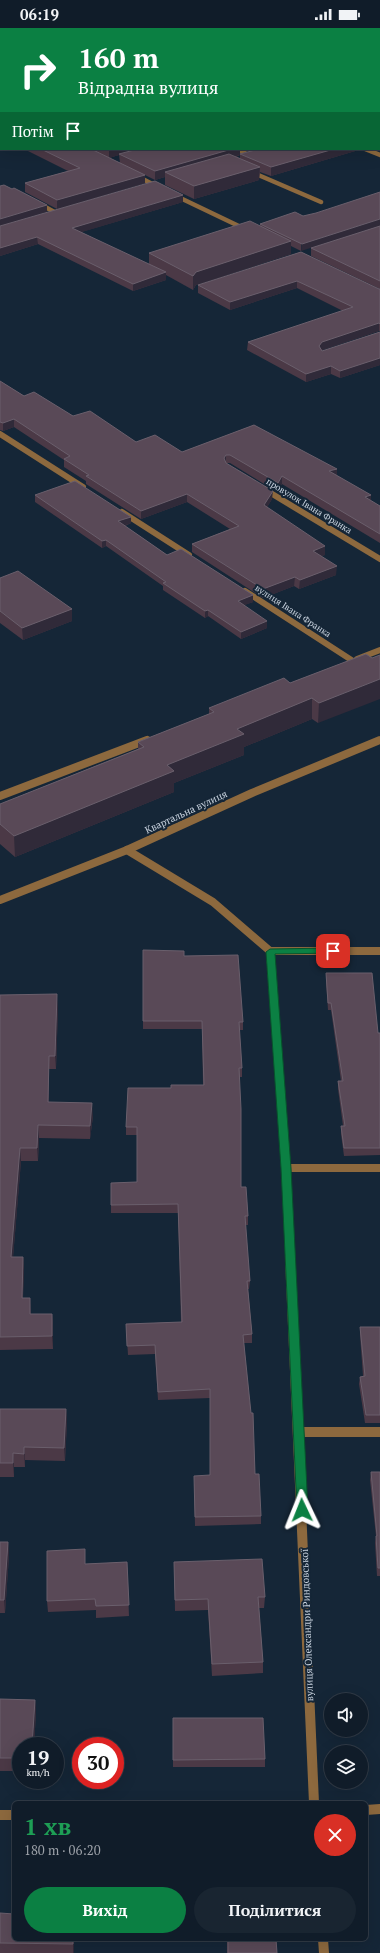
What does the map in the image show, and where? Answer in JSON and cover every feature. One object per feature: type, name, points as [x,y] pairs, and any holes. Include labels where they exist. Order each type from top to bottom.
[{"type":"street","points":[[237,150],[252,156]]},
{"type":"street","points":[[368,150],[380,155]]},
{"type":"street","points":[[245,158],[258,154]]},
{"type":"street","points":[[244,169],[321,202]]},
{"type":"street","points":[[129,172],[155,186]]},
{"type":"street","points":[[148,188],[162,186]]},
{"type":"street","points":[[169,192],[253,232]]},
{"type":"street","points":[[32,200],[58,214]]},
{"type":"street","points":[[50,216],[65,211]]},
{"type":"street","points":[[0,434],[89,491]]},
{"type":"street","name":"провулок Івана Франка","points":[[261,487],[380,559]]},
{"type":"street","points":[[115,508],[194,559]]},
{"type":"street","name":"вулиця Івана Франка","points":[[241,588],[353,661]]},
{"type":"street","points":[[346,664],[380,650]]},
{"type":"street","points":[[0,796],[154,737]]},
{"type":"street","name":"Квартальна вулиця","points":[[0,900],[127,850],[252,793],[380,740]]},
{"type":"street","points":[[127,850],[213,902],[270,952],[380,951]]},
{"type":"street","name":"вулиця Олександри Риндовської","points":[[270,952],[286,1168],[299,1432],[314,1801]]},
{"type":"street","points":[[286,1168],[380,1168]]},
{"type":"street","points":[[299,1432],[380,1432]]},
{"type":"street","points":[[368,1810],[380,1809]]},
{"type":"street","points":[[0,1815],[12,1815]]},
{"type":"street","points":[[323,1941],[324,1953]]},
{"type":"building","points":[[43,150],[93,150],[145,175],[57,200],[25,183],[80,168]]},
{"type":"building","points":[[134,150],[228,150],[155,171],[119,154]]},
{"type":"building","points":[[255,150],[330,150],[271,167],[240,154]]},
{"type":"building","points":[[229,154],[260,167],[194,186],[165,172]]},
{"type":"building","points":[[155,181],[183,195],[72,228],[166,272],[133,284],[37,237],[0,248],[0,226]]},
{"type":"building","points":[[4,185],[12,189],[14,188],[47,205],[0,219],[0,186]]},
{"type":"building","points":[[380,192],[380,219],[302,244],[260,224],[295,212],[303,216],[316,213]]},
{"type":"building","points":[[250,221],[291,241],[196,272],[193,276],[149,253]]},
{"type":"building","points":[[380,226],[380,281],[311,248]]},
{"type":"building","points":[[301,252],[380,289],[380,324],[379,323],[322,342],[319,346],[322,351],[380,332],[380,358],[340,371],[331,366],[306,374],[248,342],[353,307],[297,281],[230,302],[198,285]]},
{"type":"building","points":[[0,381],[24,396],[34,392],[73,416],[90,411],[136,442],[155,435],[182,452],[254,425],[337,469],[329,471],[371,495],[365,497],[380,506],[380,534],[282,476],[278,483],[230,455],[226,455],[224,458],[226,463],[273,491],[264,505],[325,546],[313,551],[337,566],[300,580],[295,577],[263,589],[192,544],[239,526],[187,494],[141,511],[86,476],[89,475],[64,459],[70,456],[14,419],[3,423],[0,422]]},
{"type":"building","points":[[75,481],[131,517],[118,521],[167,555],[181,549],[253,595],[238,601],[267,621],[241,632],[208,610],[205,611],[163,583],[166,582],[106,540],[102,541],[35,495]]},
{"type":"building","points":[[18,571],[72,609],[22,628],[0,611],[0,578]]},
{"type":"building","points":[[366,654],[372,658],[380,655],[380,679],[319,703],[312,698],[237,729],[244,734],[167,765],[174,771],[14,836],[0,824],[0,804],[144,747],[138,742],[214,712],[209,708],[284,678],[290,683]]},
{"type":"building","points":[[143,950],[184,951],[184,956],[238,955],[243,1022],[239,1022],[242,1068],[239,1068],[241,1109],[241,1187],[246,1187],[248,1216],[245,1216],[250,1281],[247,1281],[252,1334],[243,1335],[251,1413],[253,1413],[255,1474],[259,1474],[261,1516],[195,1517],[194,1476],[210,1475],[210,1389],[158,1392],[155,1345],[127,1346],[126,1324],[182,1322],[178,1204],[111,1205],[111,1183],[137,1182],[137,1127],[126,1127],[128,1088],[171,1088],[171,1085],[204,1085],[202,1021],[143,1021]]},
{"type":"building","points":[[326,973],[372,973],[378,1033],[380,1033],[380,1148],[344,1148],[341,1126],[345,1126],[338,1081],[343,1081],[331,1003],[328,1003]]},
{"type":"building","points":[[57,994],[55,1056],[49,1056],[48,1102],[92,1103],[90,1126],[38,1125],[37,1148],[20,1148],[11,1257],[23,1257],[22,1298],[30,1298],[30,1314],[52,1314],[52,1336],[0,1337],[0,995]]},
{"type":"building","points":[[360,1327],[380,1327],[380,1415],[366,1415],[360,1377],[365,1376]]},
{"type":"building","points":[[0,1409],[66,1409],[64,1448],[24,1447],[24,1454],[13,1453],[13,1463],[0,1463]]},
{"type":"building","points":[[371,1472],[380,1472],[380,1568],[378,1568],[377,1536]]},
{"type":"building","points":[[0,1542],[8,1542],[4,1600],[0,1600]]},
{"type":"building","points":[[85,1549],[85,1564],[127,1562],[129,1605],[96,1606],[95,1599],[47,1601],[47,1551]]},
{"type":"building","points":[[262,1559],[265,1597],[258,1597],[263,1662],[212,1664],[208,1599],[175,1600],[174,1562]]},
{"type":"building","points":[[0,1699],[35,1700],[33,1737],[12,1737],[12,1758],[0,1758]]},
{"type":"building","points":[[173,1718],[263,1718],[265,1759],[173,1760]]},
{"type":"building","points":[[0,1913],[12,1914],[12,1941],[73,1941],[73,1944],[0,1943]]},
{"type":"building","points":[[228,1941],[276,1941],[277,1953],[228,1953]]},
{"type":"route","points":[[302,1510],[299,1417],[286,1168],[270,952],[333,951]]}]
